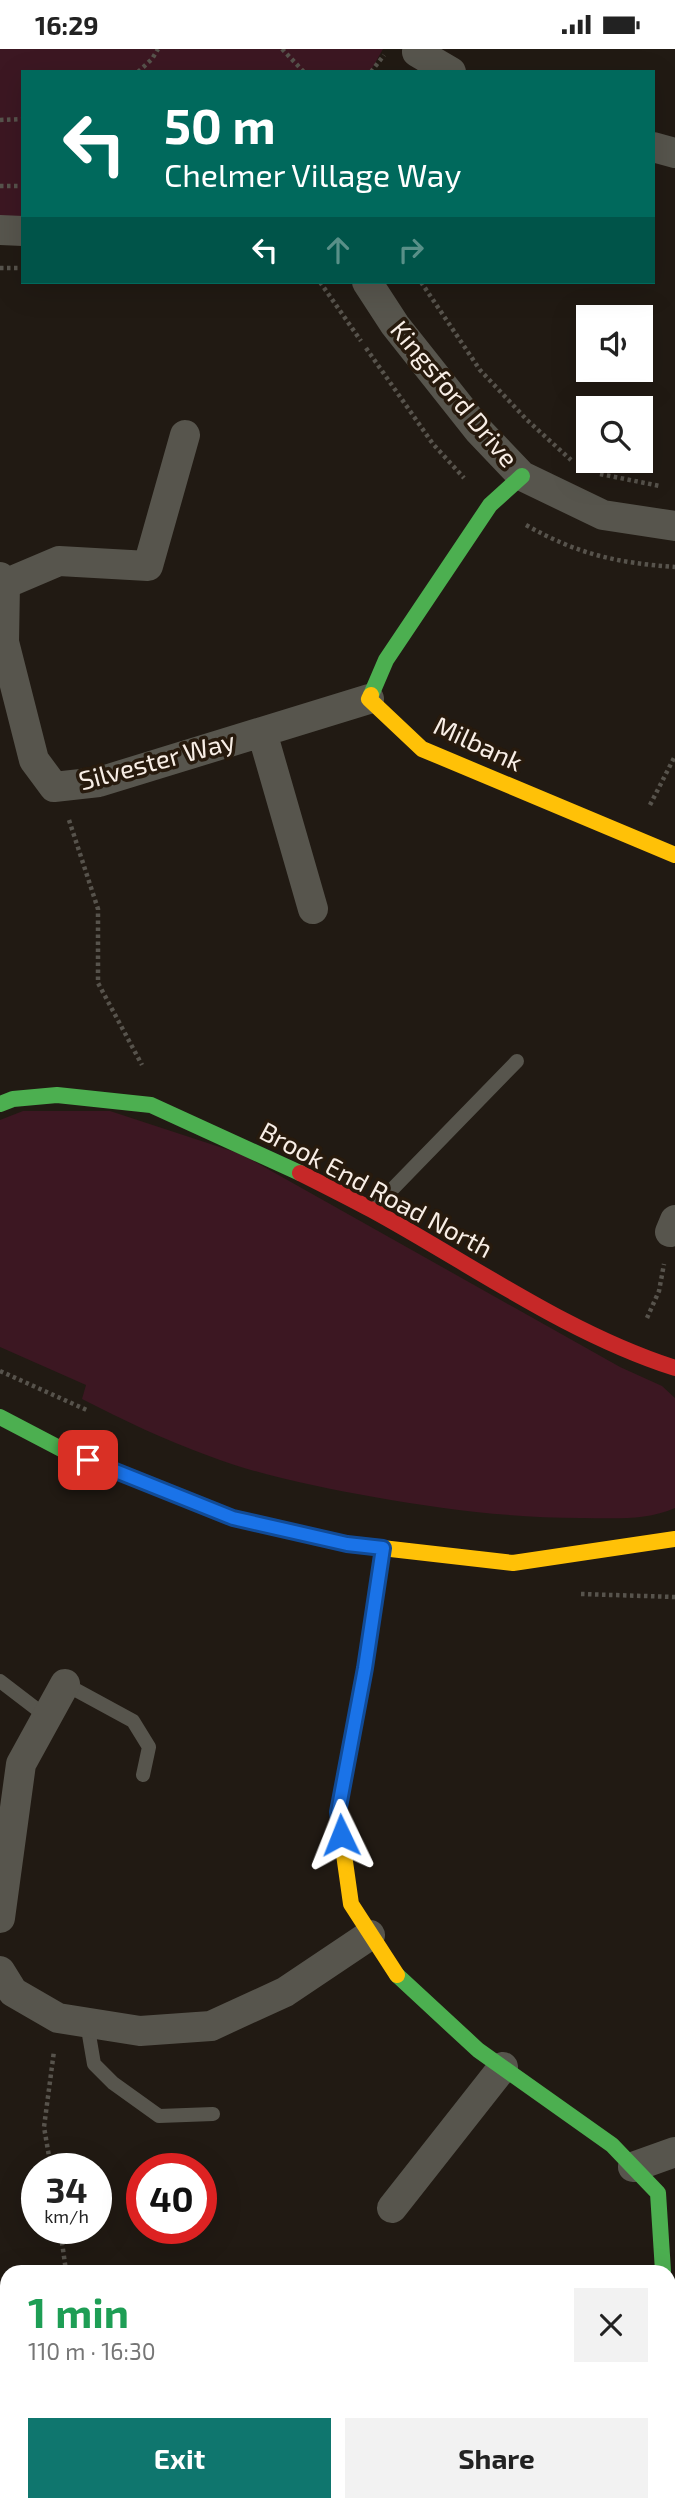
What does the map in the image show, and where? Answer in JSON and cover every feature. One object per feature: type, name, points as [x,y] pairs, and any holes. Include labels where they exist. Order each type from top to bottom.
[{"type":"street","points":[[407,55],[446,70]]},
{"type":"street","points":[[655,148],[675,153]]},
{"type":"street","points":[[0,230],[21,231]]},
{"type":"street","name":"Kingsford Drive","points":[[368,284],[395,325],[470,421],[522,476],[603,515],[675,526]]},
{"type":"street","name":"Silvester Way","points":[[185,435],[148,566],[59,561],[2,581],[4,642],[34,760],[54,787],[99,782],[369,699]]},
{"type":"street","points":[[369,699],[386,660],[490,505],[522,476]]},
{"type":"street","name":"Milbank","points":[[369,699],[422,749],[675,855]]},
{"type":"street","name":"Silvester Way","points":[[262,732],[313,909]]},
{"type":"street","name":"Brook End Road North","points":[[0,1104],[13,1099],[57,1095],[151,1105],[264,1155],[372,1210],[498,1285],[631,1354],[675,1368]]},
{"type":"street","points":[[0,1417],[64,1450],[233,1518],[347,1544],[513,1563],[675,1539]]},
{"type":"street","points":[[383,1548],[365,1668],[338,1812],[351,1904],[392,1970],[478,2050],[612,2145],[658,2193],[663,2265]]},
{"type":"street","points":[[0,1918],[21,1764],[65,1684]]},
{"type":"street","points":[[0,1971],[13,1992],[73,2021],[140,2031],[211,2027],[285,1992],[370,1935]]},
{"type":"street","points":[[392,2208],[503,2067]]},
{"type":"street","points":[[633,2167],[675,2151]]},
{"type":"lane","points":[[372,1210],[517,1061]]},
{"type":"lane","points":[[0,1681],[47,1717]]},
{"type":"lane","points":[[65,1684],[133,1721],[149,1747],[143,1775]]},
{"type":"lane","points":[[73,2021],[94,2064],[113,2083],[159,2116],[213,2114]]},
{"type":"path","points":[[140,70],[158,49]]},
{"type":"path","points":[[282,49],[302,70]]},
{"type":"path","points":[[375,70],[407,55]]},
{"type":"path","points":[[0,120],[21,119]]},
{"type":"path","points":[[0,186],[21,185]]},
{"type":"path","points":[[0,268],[21,268]]},
{"type":"path","points":[[422,284],[480,370],[527,420],[573,461]]},
{"type":"path","points":[[596,473],[662,487]]},
{"type":"path","points":[[634,838],[675,756]]},
{"type":"path","points":[[54,787],[69,821],[98,909],[98,983],[142,1065],[151,1105]]},
{"type":"path","points":[[631,1354],[659,1291],[672,1226]]},
{"type":"path","points":[[0,1371],[89,1411]]},
{"type":"path","points":[[48,2153],[44,2127],[73,2021]]},
{"type":"path","points":[[62,2244],[65,2265]]},
{"type":"shaded area","points":[[0,49],[383,49],[371,70],[21,70],[21,223],[0,221]]},
{"type":"shaded area","points":[[23,1111],[110,1111],[241,1154],[620,1367],[662,1386],[675,1398],[675,1508],[629,1518],[503,1515],[353,1493],[290,1480],[229,1463],[160,1436],[82,1399],[86,1385],[0,1347],[0,1120]]},
{"type":"traffic: fast","points":[[371,695],[386,660],[490,505],[522,476]]},
{"type":"traffic: fast","points":[[0,1104],[13,1099],[57,1095],[151,1105],[300,1173]]},
{"type":"traffic: fast","points":[[0,1417],[63,1450],[233,1518],[299,1533]]},
{"type":"traffic: fast","points":[[397,1975],[478,2050],[612,2145],[658,2193],[663,2265]]},
{"type":"traffic: slow","points":[[371,695],[369,699],[422,749],[675,855]]},
{"type":"traffic: slow","points":[[299,1533],[347,1544],[513,1563],[675,1539]]},
{"type":"traffic: slow","points":[[383,1548],[365,1668],[338,1812],[351,1904],[397,1975]]},
{"type":"traffic: jam","points":[[300,1173],[372,1210],[557,1317],[635,1353],[675,1368]]},
{"type":"route","points":[[88,1460],[233,1518],[347,1544],[383,1548],[365,1668],[338,1812],[341,1835]]}]
